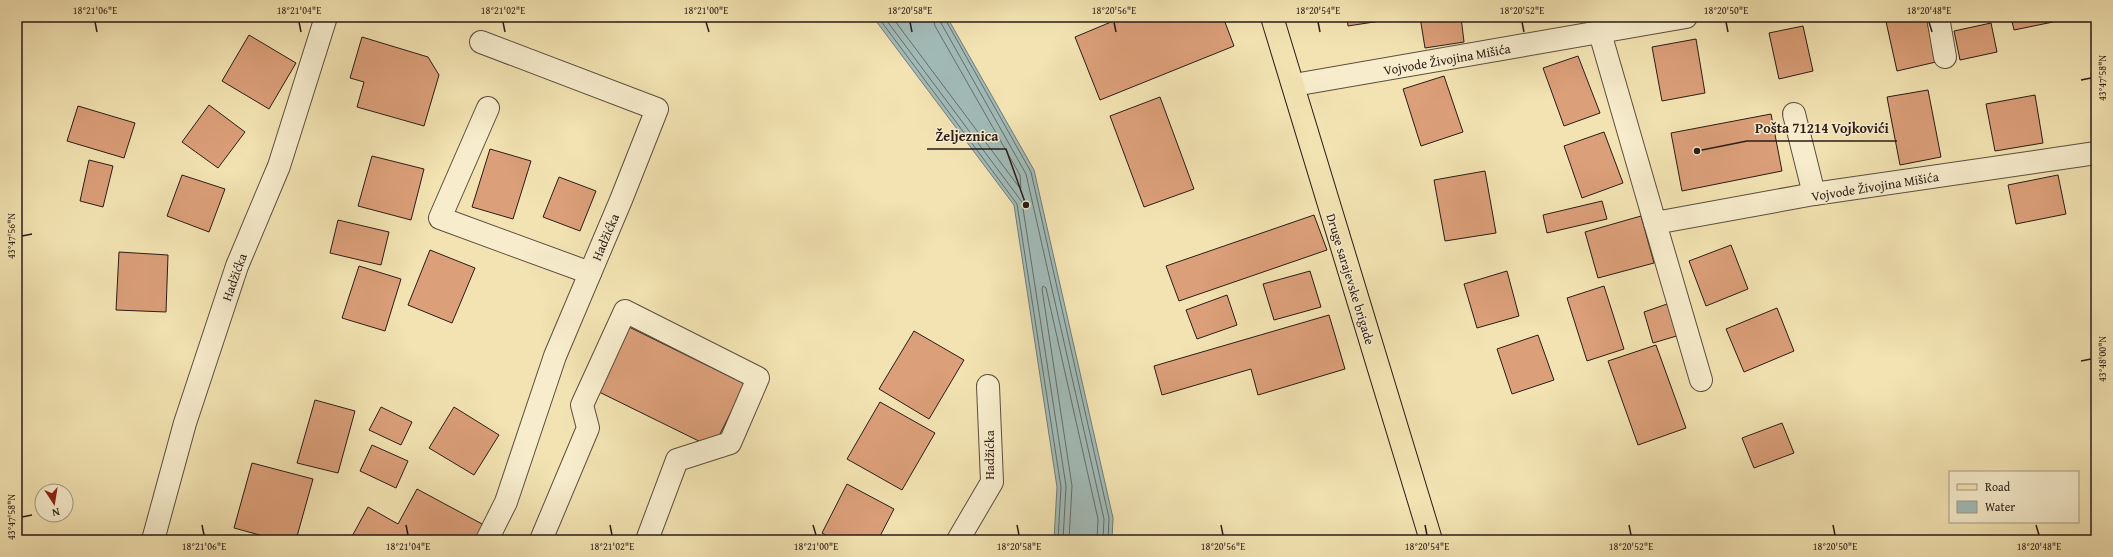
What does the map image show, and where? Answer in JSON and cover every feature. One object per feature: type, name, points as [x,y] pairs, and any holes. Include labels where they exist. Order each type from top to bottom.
[{"type":"main road","name":"Druge sarajevske brigade","points":[[1272,17],[1294,85],[1431,540]]},
{"type":"street","name":"Hadžićka","points":[[154,540],[186,422],[234,273],[279,166],[326,17]]},
{"type":"street","name":"Vojvode Živojina Mišića","points":[[1294,85],[1600,33],[1643,21],[1686,17]]},
{"type":"street","points":[[1938,17],[1945,57]]},
{"type":"street","points":[[1600,33],[1701,380]]},
{"type":"street","name":"Hadžićka","points":[[481,42],[657,109],[555,356],[506,502],[487,540]]},
{"type":"street","points":[[488,108],[440,218],[590,273]]},
{"type":"street","points":[[1794,114],[1814,194]]},
{"type":"street","name":"Vojvode Živojina Mišića","points":[[1655,223],[1814,194],[2096,153]]},
{"type":"street","points":[[541,540],[588,428],[582,405],[625,311],[758,378],[730,443],[677,460],[647,540]]},
{"type":"street","name":"Hadžićka","points":[[958,540],[992,482],[988,386]]},
{"type":"water","points":[[873,17],[947,17],[1034,170],[1113,518],[1112,540],[1054,540],[1057,487],[1014,205]]},
{"type":"building","points":[[1123,17],[1223,17],[1234,46],[1100,100],[1075,37]]},
{"type":"building","points":[[1347,17],[1406,17],[1348,26]]},
{"type":"building","points":[[1420,17],[1461,17],[1464,42],[1425,48]]},
{"type":"building","points":[[1885,17],[1926,17],[1936,62],[1897,71]]},
{"type":"building","points":[[2011,17],[2052,17],[2053,22],[2014,30]]},
{"type":"building","points":[[1991,23],[1997,52],[1960,60],[1954,31]]},
{"type":"building","points":[[1803,26],[1813,71],[1779,79],[1769,33]]},
{"type":"building","points":[[249,35],[296,63],[269,109],[222,81]]},
{"type":"building","points":[[362,37],[428,57],[439,75],[424,126],[357,107],[364,82],[350,78]]},
{"type":"building","points":[[1696,39],[1705,93],[1662,101],[1652,47]]},
{"type":"building","points":[[1578,56],[1600,113],[1564,126],[1543,68]]},
{"type":"building","points":[[1444,76],[1463,132],[1421,146],[1403,89]]},
{"type":"building","points":[[1928,90],[1941,157],[1900,165],[1887,97]]},
{"type":"building","points":[[2035,95],[2043,143],[1995,151],[1986,104]]},
{"type":"building","points":[[1160,97],[1194,189],[1144,207],[1110,116]]},
{"type":"building","points":[[209,105],[245,132],[218,168],[182,142]]},
{"type":"building","points":[[78,106],[135,123],[124,158],[67,141]]},
{"type":"building","points":[[1771,114],[1782,171],[1682,191],[1671,133]]},
{"type":"building","points":[[1604,132],[1623,183],[1582,198],[1564,146]]},
{"type":"building","points":[[490,149],[531,161],[513,219],[472,207]]},
{"type":"building","points":[[372,156],[424,169],[411,220],[358,206]]},
{"type":"building","points":[[89,160],[113,166],[103,207],[80,201]]},
{"type":"building","points":[[1485,171],[1496,233],[1445,241],[1434,180]]},
{"type":"building","points":[[182,175],[225,189],[209,232],[167,216]]},
{"type":"building","points":[[2058,175],[2066,214],[2016,224],[2008,185]]},
{"type":"building","points":[[559,177],[596,191],[580,231],[543,217]]},
{"type":"building","points":[[1602,201],[1607,219],[1547,233],[1543,215]]},
{"type":"building","points":[[1314,215],[1327,250],[1179,301],[1166,266]]},
{"type":"building","points":[[1641,216],[1654,263],[1598,278],[1585,232]]},
{"type":"building","points":[[338,220],[389,232],[381,265],[330,253]]},
{"type":"building","points":[[1731,245],[1748,289],[1706,306],[1689,261]]},
{"type":"building","points":[[430,250],[475,268],[452,323],[408,305]]},
{"type":"building","points":[[119,252],[168,255],[166,312],[116,310]]},
{"type":"building","points":[[359,266],[401,279],[385,331],[342,318]]},
{"type":"building","points":[[1310,271],[1321,307],[1274,320],[1263,284]]},
{"type":"building","points":[[1507,271],[1519,316],[1477,328],[1464,284]]},
{"type":"building","points":[[1604,286],[1624,349],[1587,361],[1567,298]]},
{"type":"building","points":[[1227,295],[1237,325],[1197,339],[1186,310]]},
{"type":"building","points":[[1670,303],[1680,335],[1653,343],[1644,312]]},
{"type":"building","points":[[1777,308],[1794,351],[1744,372],[1726,329]]},
{"type":"building","points":[[1329,315],[1345,369],[1258,395],[1251,369],[1162,395],[1154,366]]},
{"type":"building","points":[[625,325],[745,384],[713,448],[593,389]]},
{"type":"building","points":[[914,331],[964,360],[929,419],[879,389]]},
{"type":"building","points":[[1538,335],[1554,380],[1512,394],[1497,349]]},
{"type":"building","points":[[1656,345],[1686,428],[1638,445],[1608,361]]},
{"type":"building","points":[[315,400],[355,411],[338,473],[297,463]]},
{"type":"building","points":[[880,402],[935,433],[902,490],[847,459]]},
{"type":"building","points":[[381,407],[412,422],[401,445],[369,430]]},
{"type":"building","points":[[454,407],[499,435],[474,475],[429,448]]},
{"type":"building","points":[[1782,423],[1794,453],[1754,468],[1742,438]]},
{"type":"building","points":[[372,445],[408,461],[396,488],[360,471]]},
{"type":"building","points":[[252,463],[313,479],[296,540],[278,540],[234,528]]},
{"type":"building","points":[[847,484],[894,509],[878,540],[835,540],[822,533]]},
{"type":"building","points":[[417,489],[484,525],[476,540],[350,540],[368,507],[398,524]]},
{"type":"building","points":[[1509,536],[1510,540],[1498,540]]},
{"type":"place","name":"Pošta 71214 Vojkovići","points":[[1697,151]]},
{"type":"place","name":"Željeznica","points":[[1026,205]]}]
